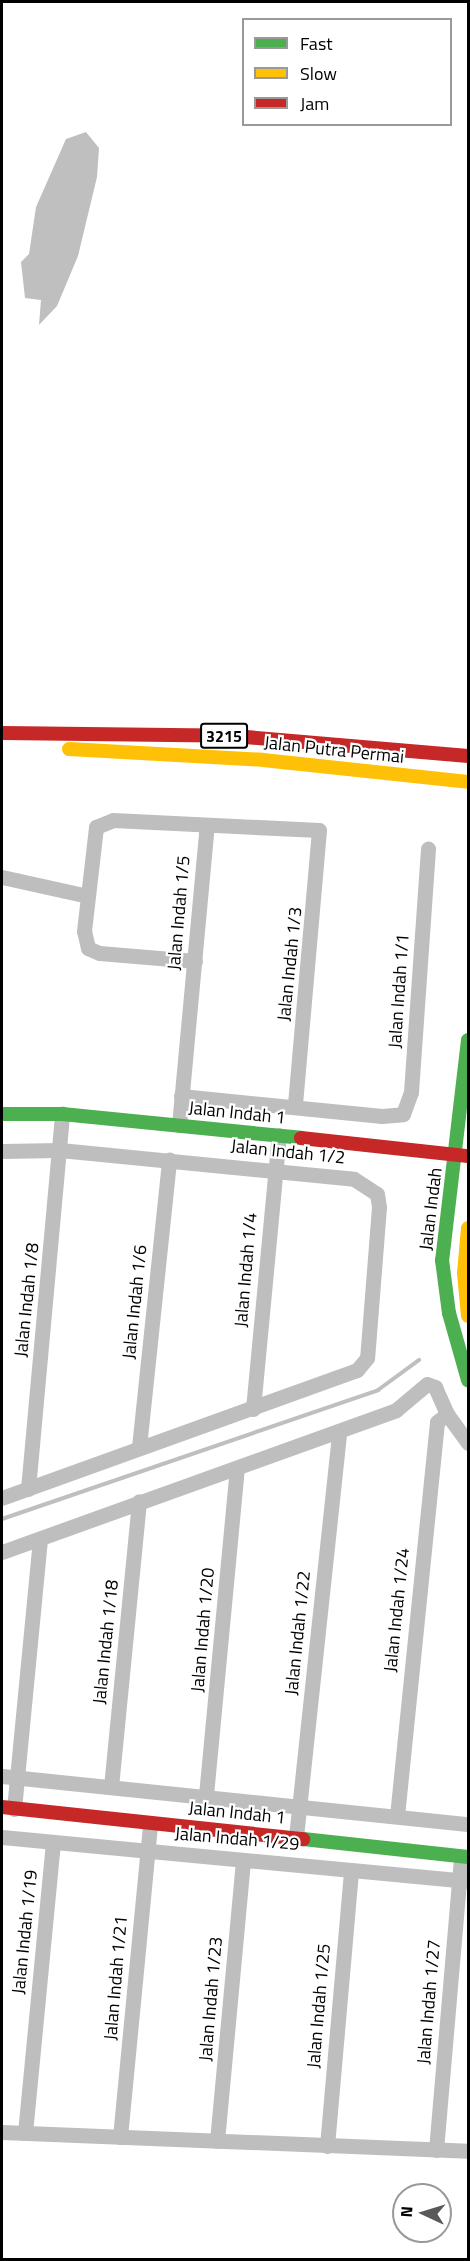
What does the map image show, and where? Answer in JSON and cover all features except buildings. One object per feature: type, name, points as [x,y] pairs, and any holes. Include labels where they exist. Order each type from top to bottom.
[{"type":"street","name":"Jalan Putra Permai","points":[[2,733],[234,736],[468,756]]},
{"type":"street","name":"Jalan Putra Permai","points":[[18,734],[67,749],[263,760],[468,782]]},
{"type":"street","points":[[429,752],[448,764],[468,766]]},
{"type":"street","points":[[421,778],[468,795]]},
{"type":"street","points":[[195,961],[93,952],[85,942],[87,896],[93,835],[96,827],[106,820],[207,825]]},
{"type":"street","name":"Jalan Indah 1/3","points":[[207,825],[315,828],[322,834],[295,1107]]},
{"type":"street","name":"Jalan Indah 1/5","points":[[179,1125],[207,825]]},
{"type":"street","name":"Jalan Indah 1/1","points":[[295,1107],[382,1116],[403,1114],[409,1105],[428,849]]},
{"type":"street","points":[[2,877],[87,896]]},
{"type":"street","name":"Jalan Indah","points":[[468,1040],[462,1156],[442,1260],[443,1285],[468,1380]]},
{"type":"street","points":[[181,1096],[295,1107]]},
{"type":"street","name":"Jalan Indah 1","points":[[2,1114],[62,1114],[462,1156]]},
{"type":"street","name":"Jalan Indah 1/8","points":[[28,1490],[62,1114]]},
{"type":"street","name":"Jalan Indah 1/4","points":[[253,1409],[279,1135]]},
{"type":"street","name":"Jalan Indah 1/2","points":[[2,1150],[60,1150],[274,1169],[354,1179],[377,1194],[379,1207],[367,1358],[357,1370],[349,1374],[253,1409]]},
{"type":"street","name":"Jalan Indah 1/6","points":[[139,1447],[169,1160]]},
{"type":"street","points":[[468,1228],[464,1273],[468,1317]]},
{"type":"street","points":[[2,1552],[396,1410],[427,1384],[435,1387],[447,1414],[468,1443]]},
{"type":"street","points":[[2,1498],[139,1447],[253,1409]]},
{"type":"street","name":"Jalan Indah 1/24","points":[[397,1816],[437,1422],[447,1414]]},
{"type":"street","name":"Jalan Indah 1/22","points":[[296,1837],[339,1432]]},
{"type":"street","name":"Jalan Indah 1/20","points":[[206,1795],[237,1468]]},
{"type":"street","name":"Jalan Indah 1/18","points":[[111,1787],[139,1501]]},
{"type":"street","points":[[8,1808],[9,1777],[40,1540]]},
{"type":"street","points":[[9,1777],[206,1795],[468,1824]]},
{"type":"street","name":"Jalan Indah 1","points":[[8,1808],[296,1837],[465,1857]]},
{"type":"street","name":"Jalan Indah 1/21","points":[[120,2137],[150,1823]]},
{"type":"street","name":"Jalan Indah 1/29","points":[[2,1837],[464,1881]]},
{"type":"street","name":"Jalan Indah 1/19","points":[[25,2133],[53,1843]]},
{"type":"street","name":"Jalan Indah 1/27","points":[[436,2150],[465,1857]]},
{"type":"street","name":"Jalan Indah 1/23","points":[[218,2141],[243,1860]]},
{"type":"street","name":"Jalan Indah 1/25","points":[[327,2146],[351,1870]]},
{"type":"street","points":[[2,2132],[468,2151]]},
{"type":"shaded area","points":[[86,132],[99,148],[97,177],[78,256],[57,306],[39,325],[41,300],[25,298],[21,262],[29,254],[36,207],[66,139]]},
{"type":"waterway","points":[[2,1519],[378,1390],[419,1360]]},
{"type":"traffic: fast","points":[[468,1040],[442,1260],[449,1313],[468,1380]]},
{"type":"traffic: fast","points":[[2,1114],[62,1114],[301,1138]]},
{"type":"traffic: fast","points":[[303,1839],[468,1857]]},
{"type":"traffic: slow","points":[[69,749],[263,760],[468,782]]},
{"type":"traffic: slow","points":[[468,1228],[464,1273],[468,1316]]},
{"type":"traffic: jam","points":[[2,733],[234,736],[468,756]]},
{"type":"traffic: jam","points":[[301,1138],[468,1156]]},
{"type":"traffic: jam","points":[[2,1807],[303,1839]]}]
